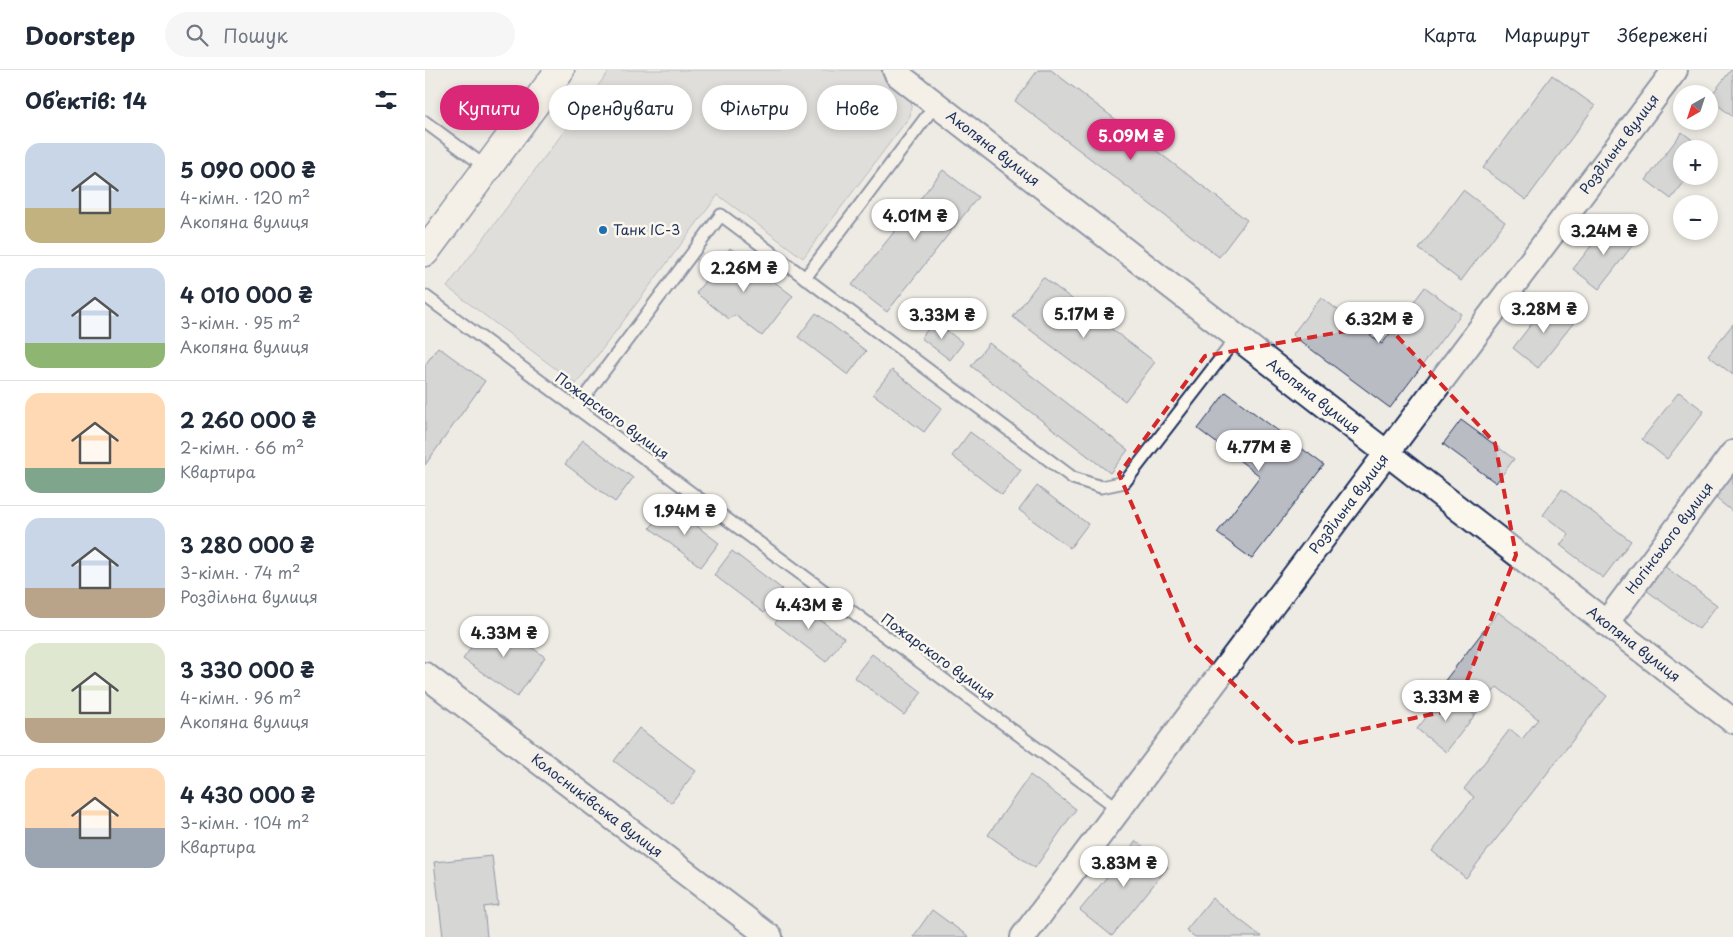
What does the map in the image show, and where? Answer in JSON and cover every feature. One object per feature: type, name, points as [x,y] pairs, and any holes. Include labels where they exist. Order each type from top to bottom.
[{"type":"main road","points":[[425,252],[560,70]]},
{"type":"street","name":"Акопяна вулиця","points":[[895,70],[897,74],[1733,721]]},
{"type":"street","name":"Роздільна вулиця","points":[[1036,932],[1119,810],[1675,70]]},
{"type":"street","name":"Ногінського вулиця","points":[[1606,623],[1733,453]]},
{"type":"street","name":"Колосниківська вулиця","points":[[425,675],[770,937]]},
{"type":"lane","points":[[805,278],[936,104]]},
{"type":"lane","points":[[425,122],[487,168]]},
{"type":"lane","points":[[576,408],[721,215],[1073,478],[1101,487],[1125,482],[1237,337]]},
{"type":"lane","name":"Пожарского вулиця","points":[[425,296],[1119,810]]},
{"type":"highlighted area","points":[[1386,324],[1495,443],[1516,555],[1456,709],[1294,744],[1190,641],[1119,474],[1205,356]]},
{"type":"shaded area","points":[[610,70],[898,70],[914,84],[910,116],[803,258],[718,195],[576,384],[447,287],[565,130],[692,130],[692,85],[599,85]]},
{"type":"building","points":[[1038,70],[1051,70],[1247,220],[1219,257],[1015,101]]},
{"type":"building","points":[[1733,70],[1733,117],[1718,105],[1718,87]]},
{"type":"building","points":[[1552,75],[1595,106],[1526,200],[1483,168]]},
{"type":"building","points":[[1682,132],[1692,140],[1676,140]]},
{"type":"building","points":[[1673,144],[1673,185],[1682,185],[1671,199],[1646,180]]},
{"type":"building","points":[[943,170],[978,197],[887,312],[852,285]]},
{"type":"building","points":[[1463,190],[1505,222],[1461,281],[1419,249]]},
{"type":"building","points":[[1610,222],[1635,242],[1599,289],[1573,269]]},
{"type":"building","points":[[730,248],[793,296],[762,336],[735,315],[729,319],[696,293]]},
{"type":"building","points":[[1043,277],[1155,362],[1125,401],[1013,317]]},
{"type":"building","points":[[1425,287],[1461,314],[1390,408],[1292,335],[1321,297],[1382,344]]},
{"type":"building","points":[[1549,301],[1575,321],[1538,368],[1513,348]]},
{"type":"building","points":[[816,313],[866,351],[848,375],[798,337]]},
{"type":"building","points":[[934,321],[963,343],[950,360],[921,338]]},
{"type":"building","points":[[1733,324],[1733,375],[1708,355]]},
{"type":"building","points":[[989,343],[1128,450],[1110,473],[971,366]]},
{"type":"building","points":[[438,347],[485,381],[425,465],[425,365]]},
{"type":"building","points":[[892,370],[942,408],[924,432],[873,394]]},
{"type":"building","points":[[1226,392],[1324,465],[1252,559],[1217,533],[1260,476],[1198,429]]},
{"type":"building","points":[[1679,392],[1704,411],[1667,459],[1642,439]]},
{"type":"building","points":[[1461,420],[1514,459],[1496,483],[1443,444]]},
{"type":"building","points":[[970,432],[1021,470],[1002,495],[952,456]]},
{"type":"building","points":[[583,440],[633,478],[615,502],[565,464]]},
{"type":"building","points":[[1733,470],[1733,512],[1713,496]]},
{"type":"building","points":[[1037,486],[1088,524],[1070,548],[1019,510]]},
{"type":"building","points":[[1562,489],[1631,541],[1603,578],[1560,545],[1569,534],[1543,515]]},
{"type":"building","points":[[669,505],[719,543],[701,567],[650,528]]},
{"type":"building","points":[[732,551],[782,589],[764,613],[714,575]]},
{"type":"building","points":[[1664,566],[1717,605],[1699,629],[1646,590]]},
{"type":"building","points":[[793,599],[844,638],[826,662],[775,623]]},
{"type":"building","points":[[1498,612],[1607,696],[1466,878],[1432,851],[1474,797],[1464,789],[1510,729],[1522,739],[1538,719],[1497,687],[1475,715],[1440,687]]},
{"type":"building","points":[[492,619],[545,657],[517,697],[463,659]]},
{"type":"building","points":[[872,654],[922,692],[904,715],[854,677]]},
{"type":"building","points":[[1446,692],[1475,715],[1446,752],[1417,729]]},
{"type":"building","points":[[639,728],[696,771],[671,803],[614,761]]},
{"type":"building","points":[[1030,775],[1076,809],[1035,868],[988,835]]},
{"type":"building","points":[[1136,841],[1168,867],[1112,936],[1080,910]]},
{"type":"building","points":[[492,856],[498,905],[484,907],[487,937],[443,937],[434,862]]},
{"type":"building","points":[[1212,898],[1262,937],[1195,937],[1186,930]]},
{"type":"building","points":[[932,910],[969,937],[913,937]]},
{"type":"place","name":"Танк ІС-3","points":[[603,230]]}]
